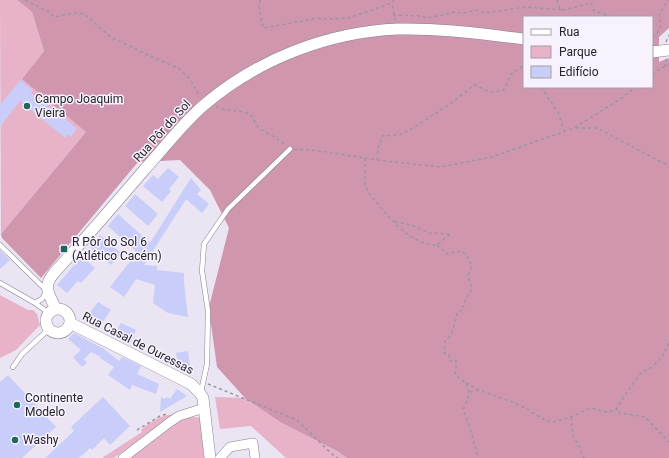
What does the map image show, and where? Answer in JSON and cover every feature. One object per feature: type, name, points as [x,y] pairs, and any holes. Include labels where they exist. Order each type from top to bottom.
[{"type":"street","name":"Rua Pôr do Sol","points":[[47,289],[48,282],[54,273],[147,167],[169,139],[207,102],[235,82],[271,61],[321,42],[346,36],[380,31],[417,29],[523,39]]},
{"type":"street","points":[[653,52],[668,53]]},
{"type":"street","points":[[47,289],[52,311],[46,322],[50,329],[56,332],[63,332],[67,329],[70,319],[63,310],[52,311]]},
{"type":"street","name":"Rua Casal de Ouressas","points":[[70,323],[191,384],[200,393]]},
{"type":"street","points":[[200,393],[204,408],[210,458]]},
{"type":"street","points":[[123,458],[174,419],[186,413],[204,408]]},
{"type":"street","points":[[220,458],[230,447],[253,443],[255,458]]},
{"type":"lane","points":[[200,393],[207,364],[208,319],[202,271],[204,244],[228,209],[290,149]]},
{"type":"lane","points":[[0,245],[42,286],[47,289],[42,299],[35,303]]},
{"type":"lane","points":[[0,283],[52,311]]},
{"type":"lane","points":[[13,367],[22,354],[50,329]]},
{"type":"path","points":[[25,0],[49,12],[54,17],[74,13],[84,14],[111,37],[178,68],[190,79],[207,102],[218,108],[234,110],[251,116],[261,129],[290,149],[321,151],[377,160],[440,167],[492,157],[574,128],[622,98],[634,88]]},
{"type":"path","points":[[260,0],[259,6],[263,28],[316,18],[349,18],[392,3],[394,0]]},
{"type":"path","points":[[557,0],[560,9],[563,10]]},
{"type":"path","points":[[653,36],[656,35],[661,25],[659,15],[668,0]]},
{"type":"path","points":[[392,3],[393,16],[396,24]]},
{"type":"path","points":[[393,16],[414,16],[427,18],[448,14],[451,12],[464,13],[476,10],[484,13],[526,7],[563,10],[591,3],[594,11],[611,16]]},
{"type":"path","points":[[665,67],[668,53]]},
{"type":"path","points":[[653,73],[669,64]]},
{"type":"path","points":[[377,160],[378,149],[382,136],[400,135],[408,131],[453,102],[474,85],[477,85],[486,91],[494,92],[504,90],[511,74],[522,67],[523,68]]},
{"type":"path","points":[[542,88],[559,114],[564,131]]},
{"type":"path","points":[[574,128],[597,128],[669,166]]},
{"type":"path","points":[[365,158],[365,185],[368,192],[402,230],[422,243],[430,245],[437,245],[450,234],[429,233],[414,226],[395,221]]},
{"type":"path","points":[[437,245],[447,254],[462,251],[467,256],[472,266],[468,276],[472,289],[463,304],[464,309],[458,312],[450,335],[448,339],[445,340],[444,353],[449,355],[450,361],[456,360],[454,375],[479,390],[523,407],[546,421],[553,422],[571,417],[591,408],[605,412],[616,410],[640,374],[652,367],[662,357],[669,343]]},
{"type":"path","points":[[203,382],[297,420],[338,458]]},
{"type":"path","points":[[466,383],[470,392],[463,408],[478,458]]},
{"type":"path","points":[[470,392],[479,390]]},
{"type":"path","points":[[616,410],[620,414],[645,417],[669,442]]},
{"type":"path","points":[[137,430],[160,416],[172,413]]},
{"type":"path","points":[[571,417],[573,436],[584,458]]},
{"type":"green space","name":"Campo Joaquim Vieira","points":[[0,0],[17,0],[32,12],[44,51],[22,79],[86,132],[1,234]]},
{"type":"green space","points":[[0,295],[28,310],[33,310],[37,314],[40,325],[16,350],[0,358]]},
{"type":"green space","points":[[215,397],[245,398],[280,422],[337,451],[347,458],[286,458],[251,426],[220,429]]},
{"type":"green space","points":[[173,414],[114,458],[102,458],[142,432],[141,430],[152,422],[164,416]]},
{"type":"green space","points":[[187,416],[201,418],[204,458],[127,458]]},
{"type":"shaded area","points":[[17,0],[669,0],[669,28],[659,37],[659,62],[669,58],[669,458],[347,458],[337,451],[280,422],[245,398],[217,367],[208,311],[229,228],[210,190],[180,160],[138,162],[41,278],[2,238],[1,234],[86,132],[22,79],[44,51],[32,12]]},
{"type":"building","points":[[20,80],[33,90],[31,93],[77,128],[71,137],[68,134],[65,138],[20,101],[0,127],[0,105]]},
{"type":"building","points":[[168,168],[179,177],[169,189],[171,191],[162,202],[143,186],[153,175],[158,179]]},
{"type":"building","points":[[191,178],[201,190],[197,194],[209,204],[202,213],[186,199],[144,265],[157,266],[157,270],[184,273],[188,317],[168,313],[153,303],[155,285],[136,279],[124,297],[110,287],[128,264],[139,254],[108,226],[118,214],[150,243]]},
{"type":"building","points":[[135,194],[158,214],[148,226],[125,206]]},
{"type":"building","points":[[100,235],[121,253],[111,265],[90,247]]},
{"type":"building","points":[[0,250],[10,260],[0,269]]},
{"type":"building","points":[[82,256],[95,268],[81,283],[78,281],[67,293],[57,285]]},
{"type":"building","points":[[98,302],[111,310],[98,329],[83,321]]},
{"type":"building","points":[[121,323],[136,330],[131,342],[115,334]]},
{"type":"building","points":[[74,333],[104,349],[119,361],[122,357],[141,366],[137,374],[159,384],[156,394],[132,385],[130,390],[108,375],[114,367],[100,358],[101,357],[91,352],[84,359],[87,363],[82,367],[73,357],[81,350],[68,339]]},
{"type":"building","points":[[188,351],[190,367],[179,369],[176,353]]},
{"type":"building","name":"Continente Modelo","points":[[8,375],[56,427],[22,458],[0,458],[0,382]]},
{"type":"building","points":[[177,389],[187,396],[160,412],[161,397],[165,399],[167,397],[170,399]]},
{"type":"building","points":[[103,397],[130,426],[110,445],[104,438],[92,450],[90,448],[79,458],[45,458],[74,431],[71,427]]},
{"type":"place","name":"Campo Joaquim Vieira","points":[[27,106]]},
{"type":"place","name":"R Pôr do Sol 6 (Atlético Cacém)","points":[[64,249]]},
{"type":"place","name":"Continente Modelo","points":[[17,405]]},
{"type":"place","name":"Washy","points":[[15,440]]}]
